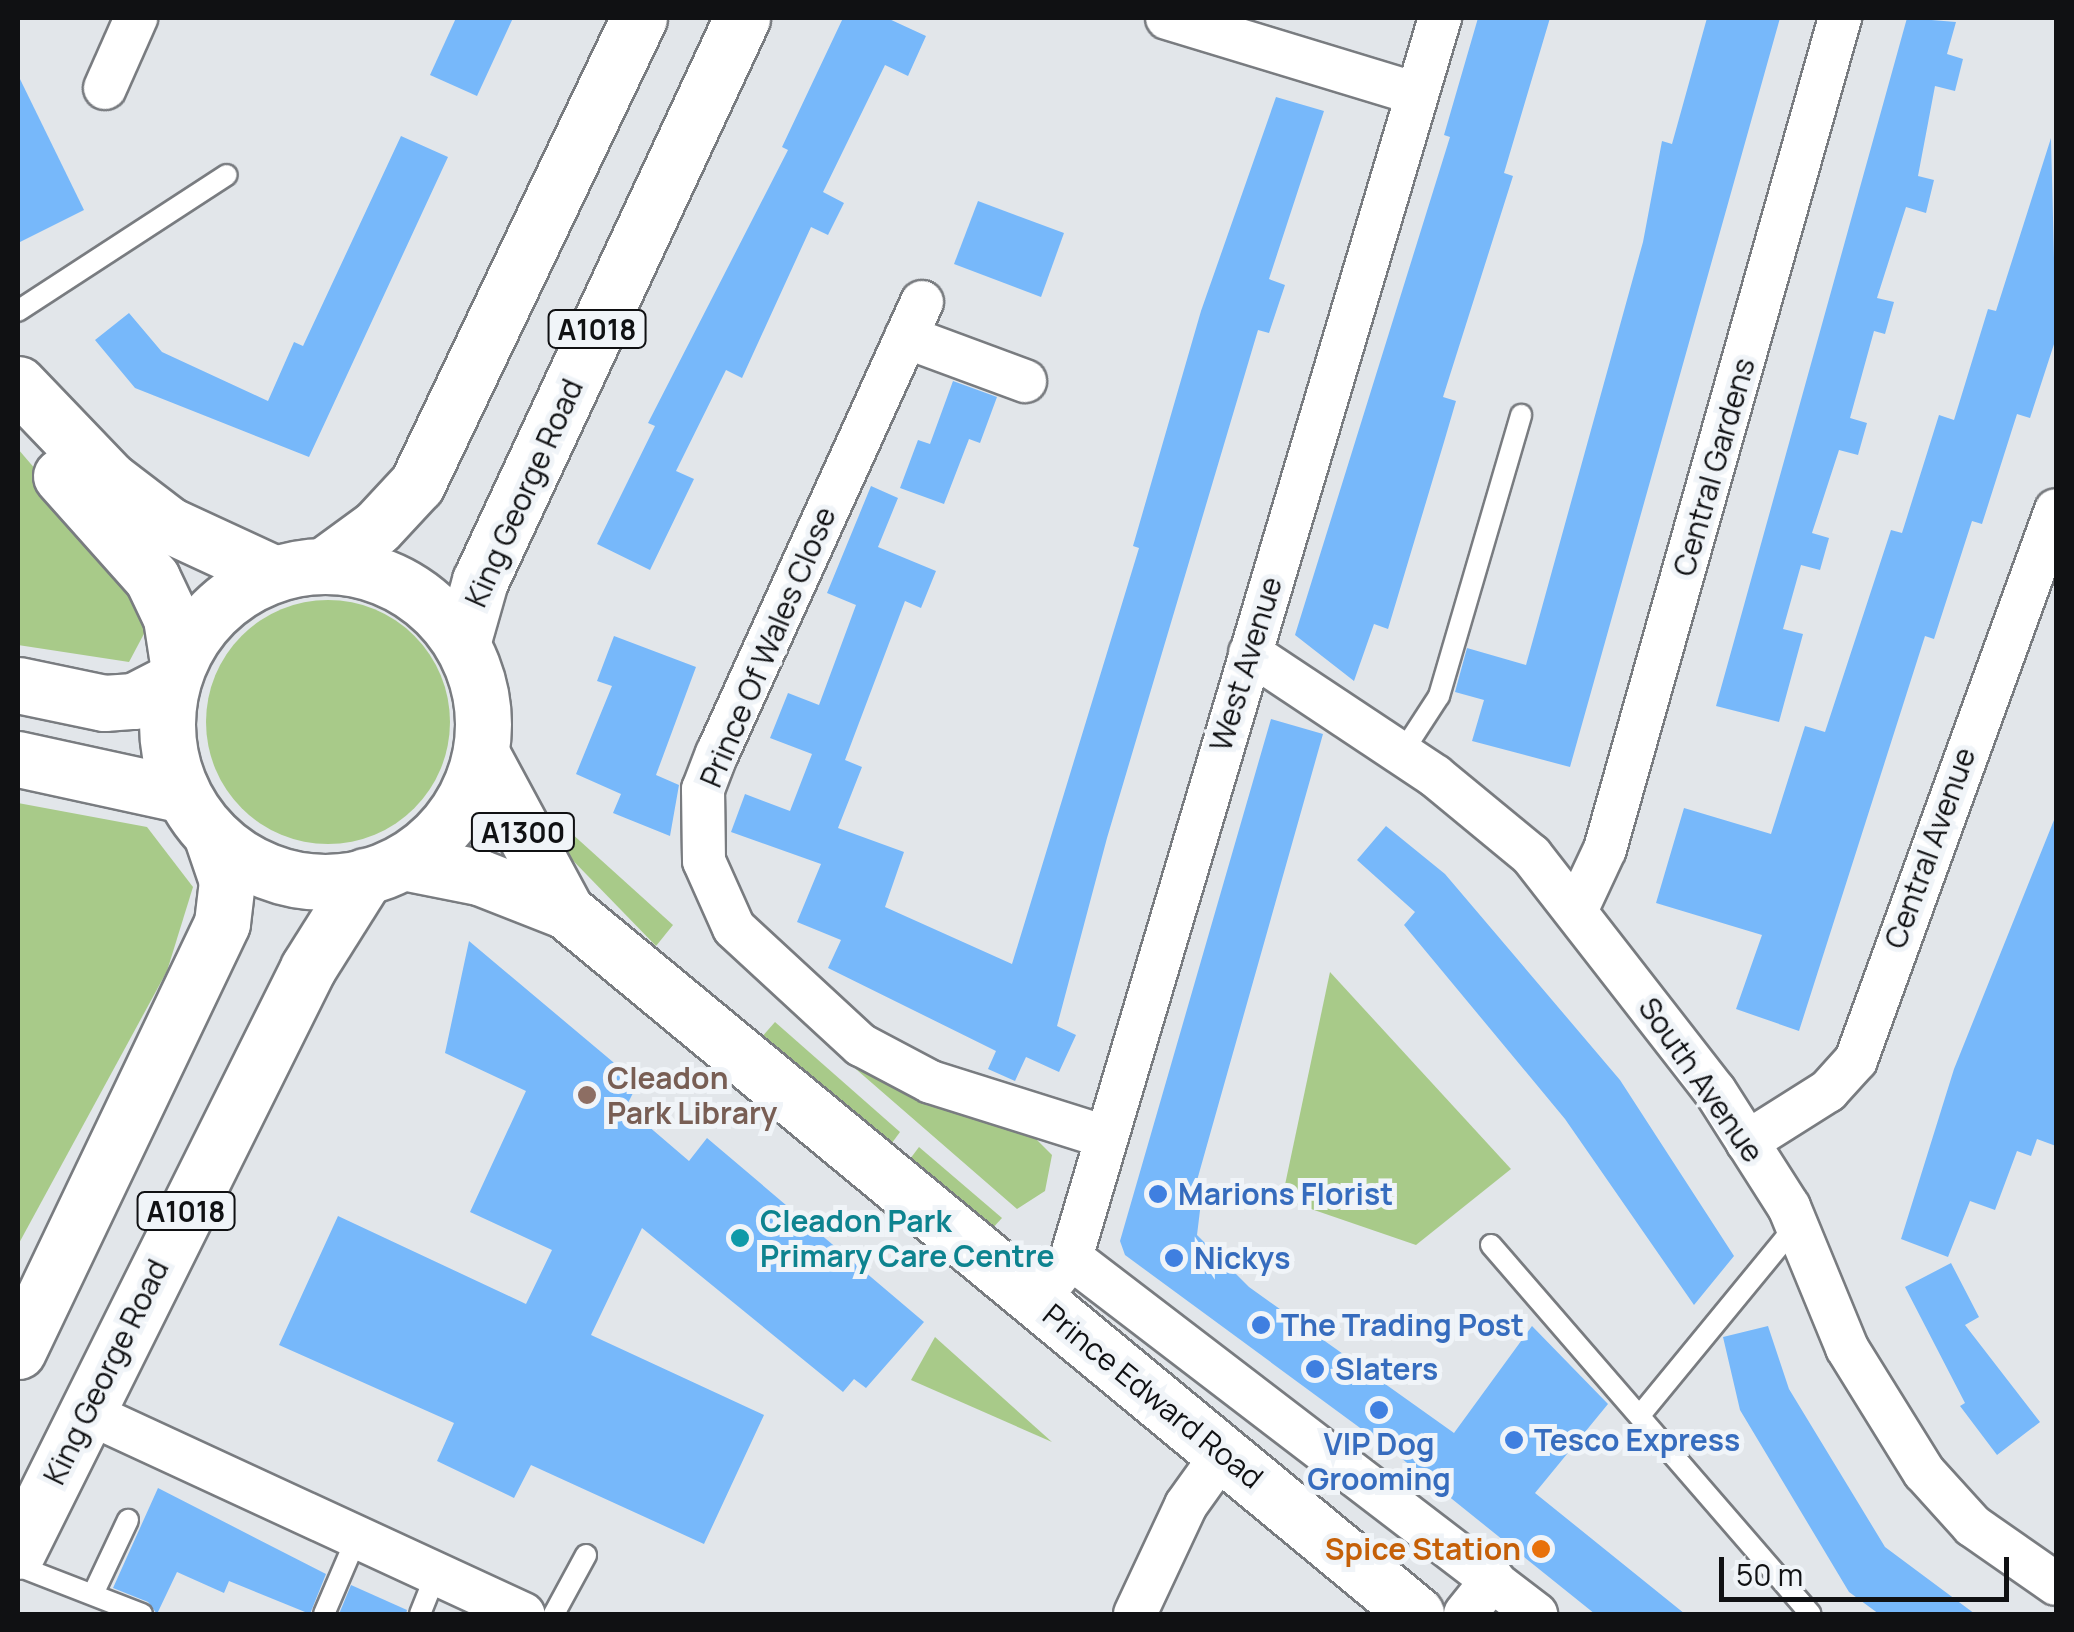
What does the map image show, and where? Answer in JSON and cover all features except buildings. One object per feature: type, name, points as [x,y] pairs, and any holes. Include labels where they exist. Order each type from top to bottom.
[{"type":"main road","name":"A1018","points":[[299,569],[377,528],[417,484],[639,18]]},
{"type":"main road","name":"King George Road","points":[[462,644],[480,581],[742,18]]},
{"type":"main road","points":[[18,384],[110,480],[169,525],[299,569],[379,574],[427,602],[462,644],[484,715],[481,753],[454,816],[384,869],[286,878],[197,814],[18,758]]},
{"type":"main road","points":[[18,419],[152,578],[171,618],[175,673],[170,759],[197,814]]},
{"type":"main road","points":[[18,685],[104,704],[134,701],[175,673],[200,624],[233,594],[299,569]]},
{"type":"main road","name":"Prince Edward Road","points":[[481,753],[566,911]]},
{"type":"main road","name":"A1018","points":[[18,1352],[222,923],[227,881],[197,814]]},
{"type":"main road","name":"King George Road","points":[[18,1551],[308,968],[384,869]]},
{"type":"main road","name":"Prince Edward Road","points":[[384,869],[480,877],[566,911],[1416,1614]]},
{"type":"street","points":[[104,88],[136,18]]},
{"type":"street","points":[[1166,18],[1417,94]]},
{"type":"street","name":"West Avenue","points":[[1037,1302],[1070,1258],[1440,18]]},
{"type":"street","name":"Central Gardens","points":[[1576,911],[1606,849],[1840,18]]},
{"type":"street","name":"Prince Of Wales Close","points":[[1025,382],[914,320],[703,789],[704,860],[734,928],[861,1045],[930,1082],[1105,1137]]},
{"type":"street","name":"Central Avenue","points":[[1747,1142],[1828,1091],[1856,1060],[2056,510]]},
{"type":"street","name":"South Avenue","points":[[1250,653],[1402,753],[1530,855],[1747,1142],[1796,1225],[1847,1348],[1924,1472],[1973,1526],[2056,1584]]},
{"type":"street","points":[[1070,1258],[1536,1614]]},
{"type":"street","points":[[86,1412],[524,1614]]},
{"type":"street","points":[[1135,1614],[1186,1504],[1224,1452]]},
{"type":"street","points":[[1465,1614],[1493,1579]]},
{"type":"lane","points":[[18,312],[227,175]]},
{"type":"lane","points":[[1402,753],[1439,696],[1521,414]]},
{"type":"lane","points":[[1641,1414],[1796,1225]]},
{"type":"lane","points":[[1491,1244],[1810,1614]]},
{"type":"lane","points":[[93,1594],[128,1520]]},
{"type":"lane","points":[[324,1614],[357,1537]]},
{"type":"lane","points":[[554,1614],[586,1555]]},
{"type":"lane","points":[[18,1566],[142,1614]]},
{"type":"lane","points":[[420,1614],[436,1574]]},
{"type":"green space","points":[[18,449],[134,584],[146,630],[129,662],[18,645]]},
{"type":"green space","points":[[328,600],[375,609],[414,636],[441,675],[450,722],[441,769],[414,808],[375,835],[328,844],[281,835],[242,808],[215,769],[206,722],[215,675],[242,636],[281,609]]},
{"type":"green space","points":[[18,803],[147,827],[193,887],[167,971],[18,1245]]},
{"type":"green space","points":[[570,832],[673,925],[656,946],[552,839]]},
{"type":"green space","points":[[1330,972],[1511,1169],[1416,1245],[1282,1199]]},
{"type":"green space","points":[[775,1022],[900,1132],[889,1147],[759,1040]]},
{"type":"green space","points":[[842,1057],[918,1098],[1031,1134],[1052,1155],[1045,1191],[1017,1209]]},
{"type":"green space","points":[[919,1147],[1002,1218],[990,1231],[907,1163]]},
{"type":"green space","points":[[935,1337],[1052,1442],[911,1380]]},
{"type":"place","name":"Cleadon Park Library","points":[[587,1095]]},
{"type":"place","name":"Marions Florist","points":[[1158,1194]]},
{"type":"place","name":"Cleadon Park Primary Care Centre","points":[[740,1238]]},
{"type":"place","name":"Nickys","points":[[1174,1258]]},
{"type":"place","name":"The Trading Post","points":[[1261,1325]]},
{"type":"place","name":"Slaters","points":[[1315,1369]]},
{"type":"place","name":"VIP Dog Grooming","points":[[1379,1410]]},
{"type":"place","name":"Tesco Express","points":[[1514,1440]]},
{"type":"place","name":"Spice Station","points":[[1541,1549]]}]
